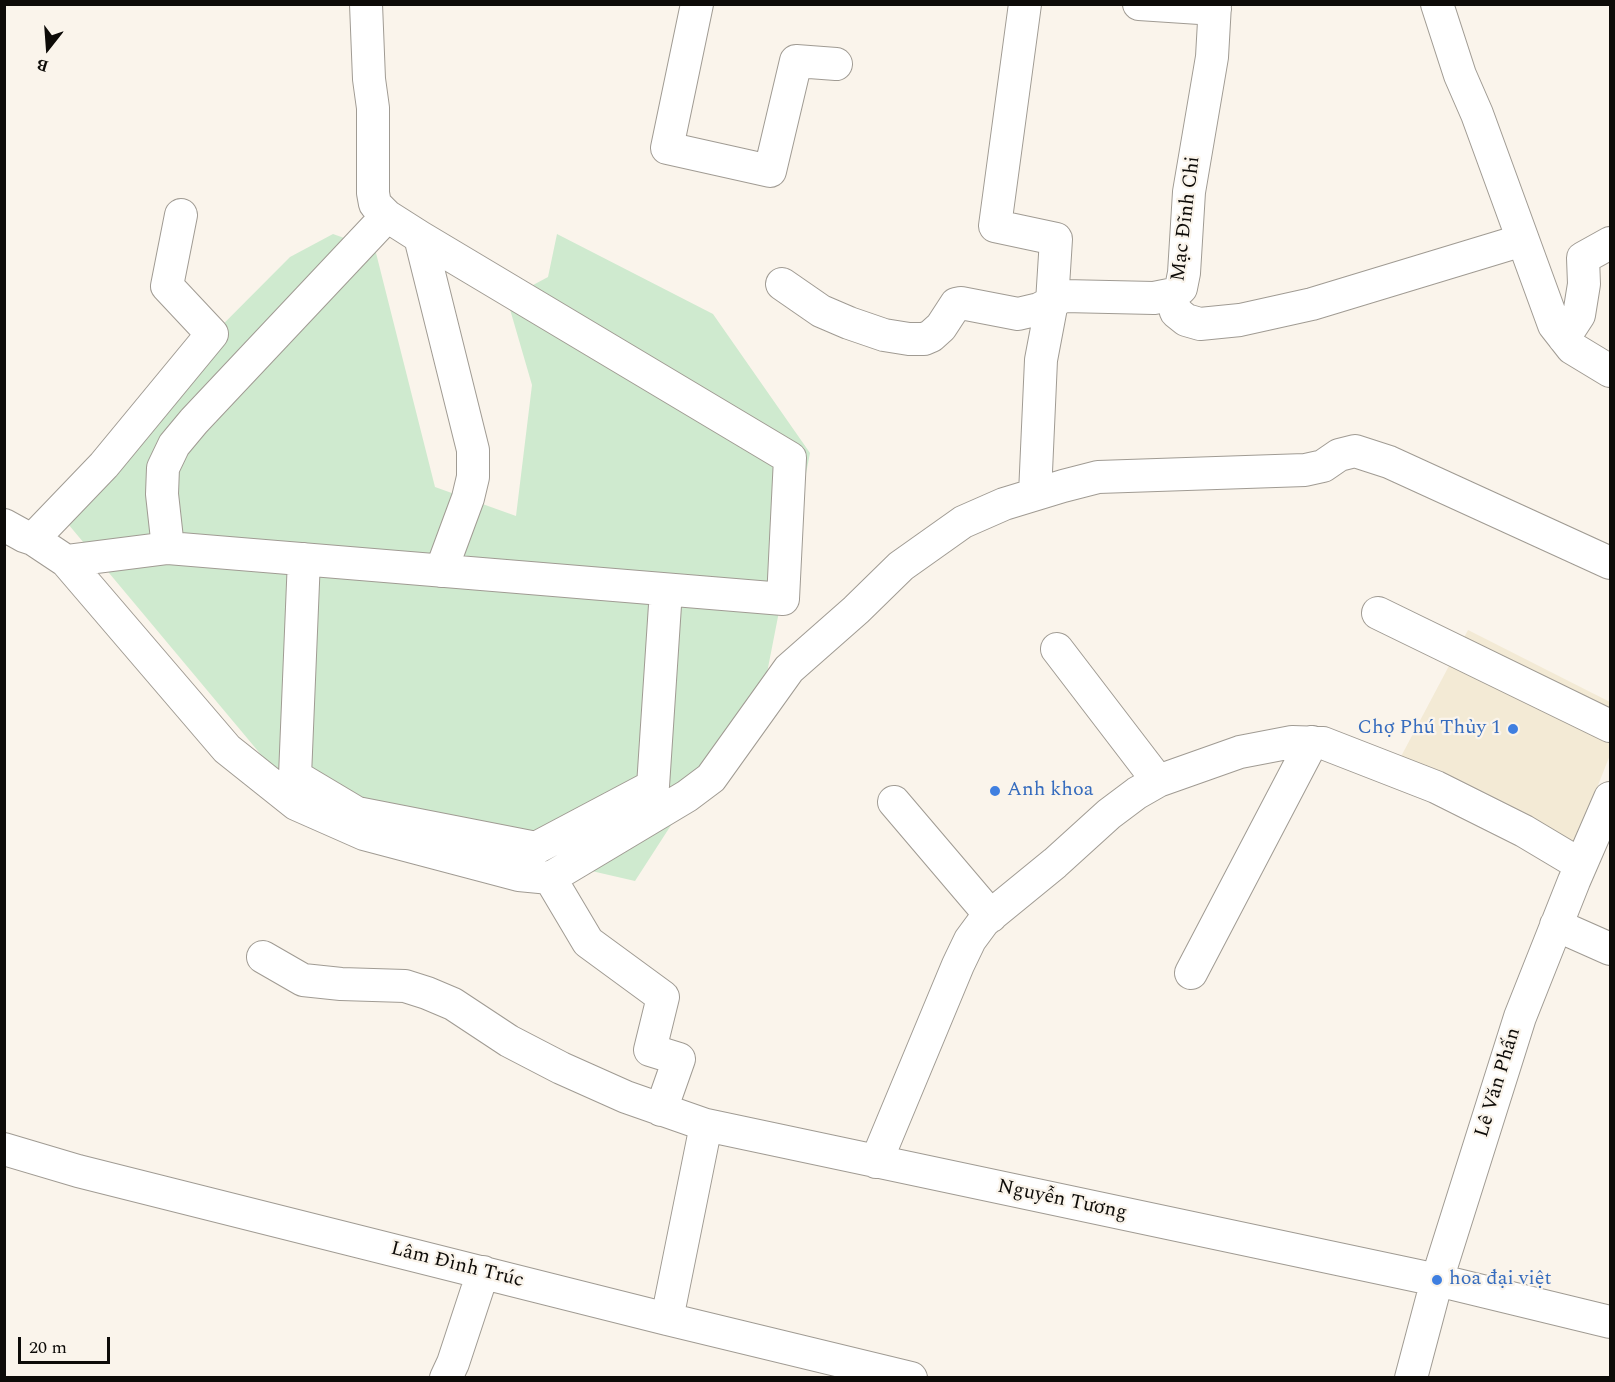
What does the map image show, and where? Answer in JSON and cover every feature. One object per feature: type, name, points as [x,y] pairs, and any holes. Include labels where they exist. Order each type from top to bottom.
[{"type":"street","points":[[66,561],[168,548],[783,599],[790,458],[420,237],[387,216],[375,204],[373,108],[369,79],[366,4]]},
{"type":"street","points":[[697,4],[667,148],[770,171],[796,62],[836,64]]},
{"type":"street","points":[[1025,4],[995,226],[1056,239],[1052,302],[1041,360],[1035,494]]},
{"type":"street","points":[[1139,4],[1215,7]]},
{"type":"street","points":[[1437,4],[1460,75],[1477,114],[1554,325],[1572,348],[1611,371]]},
{"type":"street","name":"Mạc Đĩnh Chi","points":[[782,284],[821,311],[884,335],[909,339],[924,339],[931,336],[941,327],[956,304],[961,303],[1018,314],[1029,312],[1064,296],[1154,298],[1174,294],[1181,288],[1184,273],[1189,192],[1212,57],[1215,7]]},
{"type":"street","points":[[33,539],[104,465],[212,333],[167,286],[181,215]]},
{"type":"street","points":[[168,548],[162,494],[163,468],[174,445],[387,216]]},
{"type":"street","points":[[420,237],[473,450],[473,477],[468,498],[441,571]]},
{"type":"street","points":[[1171,295],[1176,312],[1186,320],[1200,324],[1240,320],[1312,304],[1523,240]]},
{"type":"street","points":[[1564,339],[1579,315],[1584,284],[1583,258],[1611,243]]},
{"type":"street","points":[[4,525],[33,539],[66,561],[227,749],[296,804],[364,834],[519,875],[550,878],[687,796],[711,778],[789,669],[856,610],[901,566],[963,522],[1004,504],[1035,494],[1098,477],[1305,470],[1323,466],[1340,454],[1355,451],[1389,462],[1611,563]]},
{"type":"street","points":[[304,559],[295,776],[357,813],[536,849],[653,786],[666,590]]},
{"type":"street","points":[[1378,614],[1611,726]]},
{"type":"street","points":[[1057,648],[1158,781]]},
{"type":"street","points":[[876,1162],[958,965],[970,940],[984,921],[1055,863],[1109,814],[1158,781],[1240,752],[1292,742],[1323,743],[1436,787],[1524,831],[1581,865]]},
{"type":"street","points":[[1191,973],[1312,742]]},
{"type":"street","name":"Lê Văn Phấn","points":[[1411,1377],[1437,1280],[1520,1017],[1556,925],[1611,798]]},
{"type":"street","points":[[894,802],[991,916]]},
{"type":"street","points":[[550,878],[588,942],[663,997],[650,1050],[679,1059],[661,1110]]},
{"type":"street","points":[[1556,925],[1611,949]]},
{"type":"street","name":"Nguyễn Tương","points":[[263,957],[303,980],[405,986],[428,993],[453,1004],[509,1041],[561,1068],[626,1097],[706,1125],[1437,1280],[1611,1322]]},
{"type":"street","points":[[667,1319],[706,1125]]},
{"type":"street","name":"Lâm Đình Trúc","points":[[4,1149],[78,1171],[667,1319],[911,1377]]},
{"type":"street","points":[[446,1377],[453,1363],[483,1272]]},
{"type":"shaded area","name":"Chợ Phú Thủy 1","points":[[1468,630],[1610,702],[1610,755],[1570,856],[1397,764]]},
{"type":"green space","points":[[333,234],[375,249],[435,487],[516,516],[532,385],[507,299],[548,277],[557,234],[713,314],[810,453],[766,678],[635,881],[340,813],[278,775],[48,500],[290,257]]},
{"type":"place","name":"Chợ Phú Thủy 1","points":[[1513,729]]},
{"type":"place","name":"Anh khoa","points":[[995,791]]},
{"type":"place","name":"hoa đại việt","points":[[1437,1280]]}]
